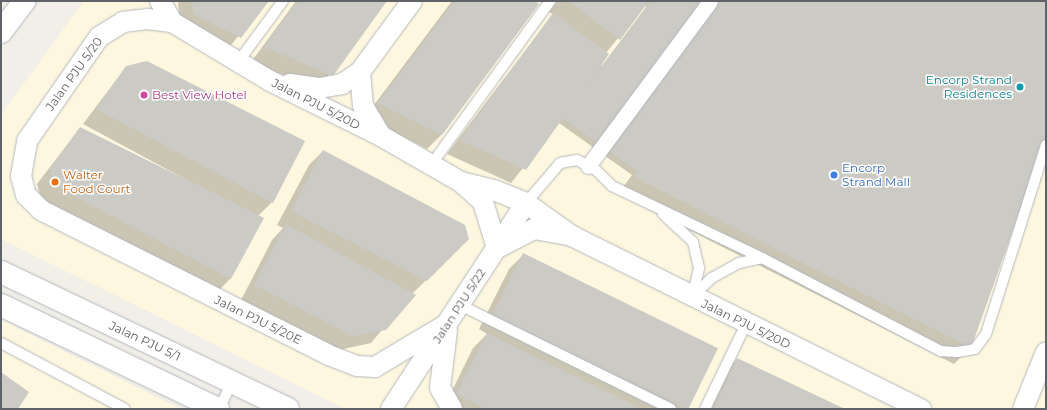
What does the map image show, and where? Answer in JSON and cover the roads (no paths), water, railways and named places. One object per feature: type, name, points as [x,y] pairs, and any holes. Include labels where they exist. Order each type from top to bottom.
[{"type":"street","points":[[1,32],[24,1]]},
{"type":"street","points":[[160,1],[172,22]]},
{"type":"street","points":[[270,81],[320,88],[342,84],[360,72],[412,1]]},
{"type":"street","points":[[588,166],[710,1]]},
{"type":"street","name":"Jalan PJU 5/20","points":[[23,158],[26,141],[99,37],[123,22],[147,19],[172,22]]},
{"type":"street","name":"Jalan PJU 5/20D","points":[[172,22],[270,81],[381,136],[461,182],[482,202],[498,248],[516,235],[534,229],[572,236]]},
{"type":"street","points":[[360,72],[363,106],[381,136]]},
{"type":"street","name":"Jalan PJU 5/20E","points":[[23,158],[21,176],[26,195],[41,210],[350,363],[375,367],[448,324]]},
{"type":"street","name":"Jalan PJU 5/20D","points":[[461,182],[494,190],[526,203],[572,236],[692,298],[921,409]]},
{"type":"street","name":"Jalan PJU 5/22","points":[[391,409],[498,248],[526,203]]},
{"type":"street","name":"Jalan PJU 5/1","points":[[1,272],[288,409]]},
{"type":"street","points":[[3,311],[218,409]]},
{"type":"street","points":[[448,324],[440,388],[452,409]]},
{"type":"street","points":[[1023,409],[1035,383],[1046,352]]},
{"type":"street","points":[[1010,409],[1020,403],[1035,383]]},
{"type":"lane","points":[[238,62],[283,1]]},
{"type":"lane","points":[[431,165],[550,1]]},
{"type":"lane","points":[[526,203],[560,163],[578,160],[588,166],[612,186],[762,258],[941,351],[957,352],[975,349],[986,334],[1046,145]]},
{"type":"lane","points":[[655,207],[693,242],[699,268],[692,298]]},
{"type":"lane","points":[[692,298],[712,278],[739,263],[762,258]]},
{"type":"lane","points":[[460,305],[671,409]]},
{"type":"lane","points":[[705,409],[746,324]]},
{"type":"lane","points":[[1,343],[125,409]]},
{"type":"lane","points":[[218,409],[232,382]]},
{"type":"place","name":"Encorp Strand Residences","points":[[1020,87]]},
{"type":"place","name":"Best View Hotel","points":[[144,95]]},
{"type":"place","name":"Encorp Strand Mall","points":[[834,175]]},
{"type":"place","name":"Walter Food Court","points":[[55,182]]}]
